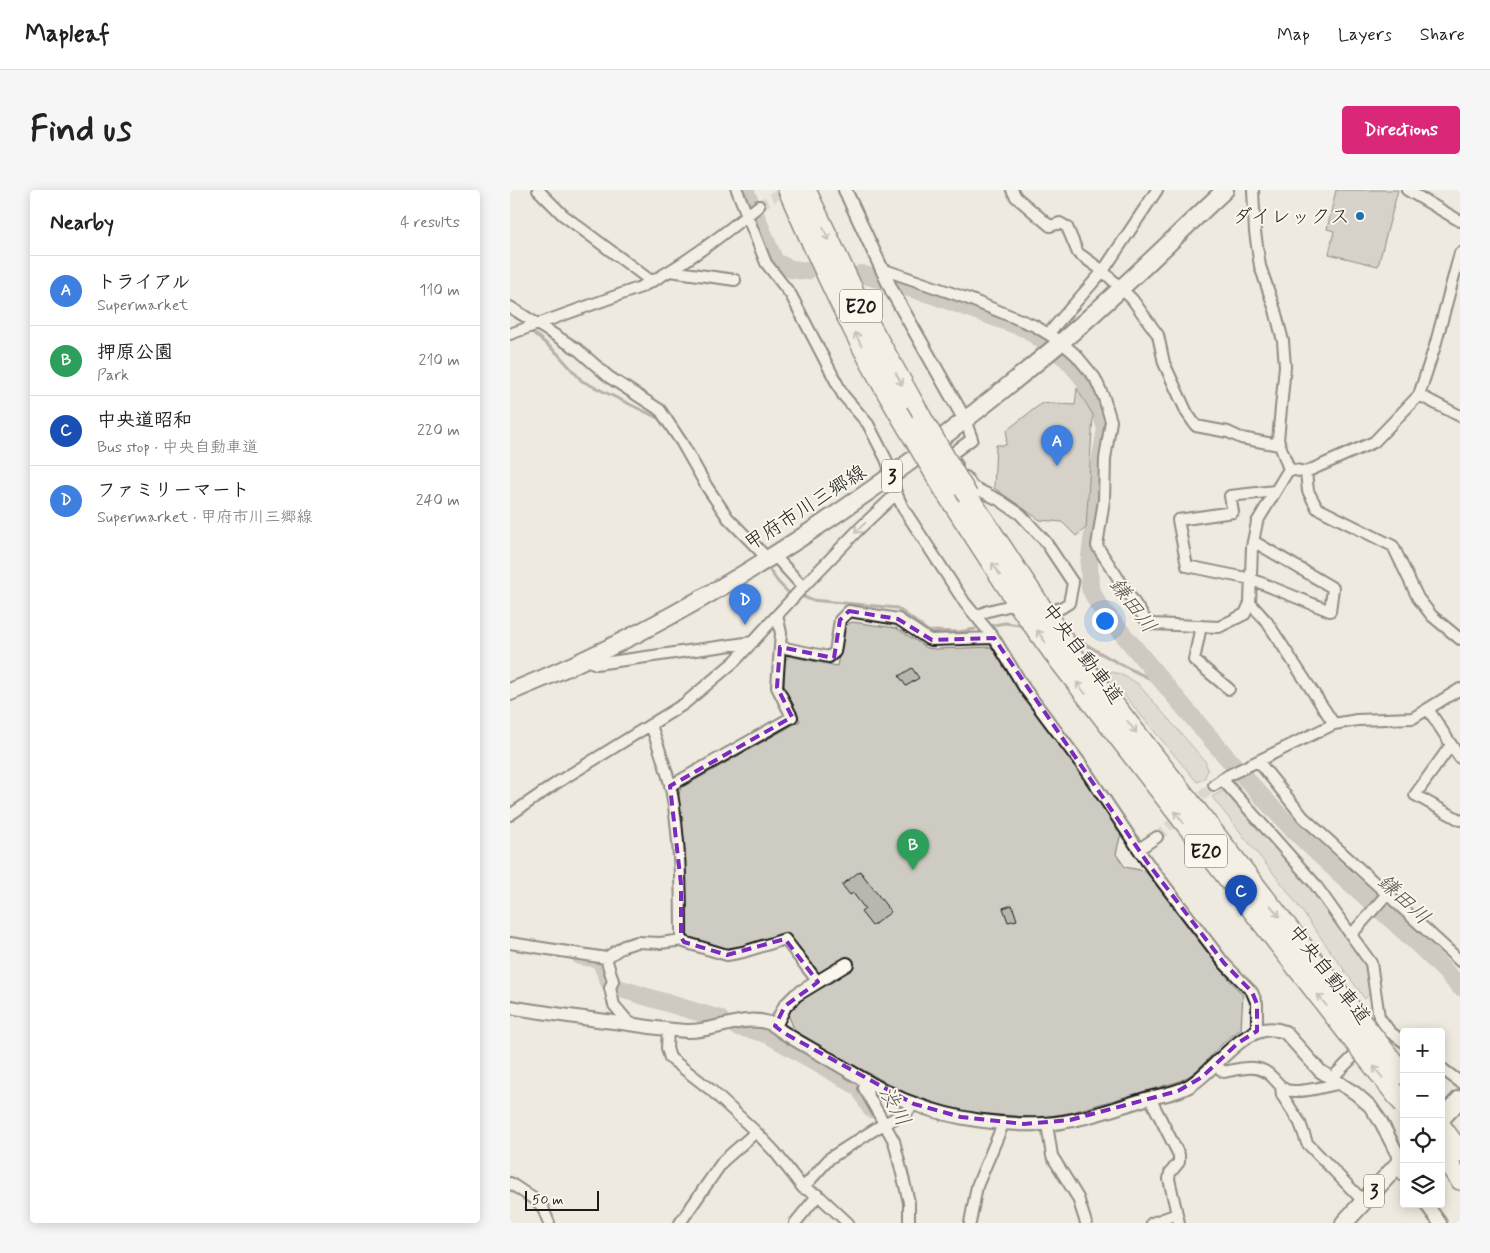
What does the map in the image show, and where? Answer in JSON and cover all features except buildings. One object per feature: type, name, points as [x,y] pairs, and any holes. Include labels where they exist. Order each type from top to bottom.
[{"type":"highway","name":"中央自動車道","points":[[788,190],[814,249],[882,385],[1015,608],[1061,662],[1359,1032],[1401,1073]]},
{"type":"highway","name":"中央自動車道","points":[[806,190],[870,325],[968,496],[1049,611],[1080,662],[1112,701],[1359,1032],[1400,1099]]},
{"type":"highway","points":[[1445,1128],[1460,1152]]},
{"type":"highway","points":[[1445,1159],[1460,1180]]},
{"type":"main road","name":"甲府市川三郷線","points":[[510,692],[584,659],[684,609],[770,556],[892,476],[965,420],[1054,338],[1121,287],[1225,190]]},
{"type":"main road","points":[[1445,1122],[1460,1099]]},
{"type":"main road","name":"3","points":[[1344,1223],[1400,1168]]},
{"type":"street","points":[[538,190],[563,215],[652,281]]},
{"type":"street","points":[[737,190],[766,263],[792,295],[843,395],[868,424],[892,476],[896,494],[965,603],[994,638],[1025,689],[1081,764],[1139,849],[1224,963],[1252,992],[1257,1004],[1257,1031]]},
{"type":"street","points":[[845,190],[892,291],[965,420],[972,438],[953,453],[954,461],[973,487],[999,500],[1020,514],[1045,541],[1073,583],[1069,604],[1049,611]]},
{"type":"street","points":[[1012,190],[1016,197],[1050,226],[1060,223],[1067,227],[1078,253],[1121,287],[1158,335],[1164,363],[1187,413],[1196,426],[1228,432],[1241,438],[1279,445]]},
{"type":"street","points":[[1054,338],[1103,271],[1157,190]]},
{"type":"street","points":[[1253,190],[1255,232],[1260,266],[1283,341],[1285,366],[1278,440],[1289,469]]},
{"type":"street","points":[[1407,190],[1460,221]]},
{"type":"street","points":[[510,334],[641,287],[670,271],[759,206]]},
{"type":"street","points":[[1289,469],[1306,472],[1374,442],[1419,395],[1435,346],[1460,254]]},
{"type":"street","points":[[882,269],[969,299],[1035,326],[1076,355],[1095,378],[1111,421],[1105,460],[1104,500],[1097,546],[1147,622],[1153,624],[1219,627],[1245,614],[1250,603],[1257,522],[1289,469]]},
{"type":"street","points":[[670,271],[735,280]]},
{"type":"street","points":[[510,307],[577,349],[609,377],[660,410],[682,443],[707,488],[728,518],[803,587]]},
{"type":"street","points":[[1419,395],[1460,416]]},
{"type":"street","points":[[1306,472],[1308,491],[1317,508],[1393,546],[1418,598],[1432,616],[1460,639]]},
{"type":"street","points":[[1254,541],[1333,588],[1330,610],[1251,579],[1187,566],[1178,520],[1233,512],[1230,496],[1275,491]]},
{"type":"street","points":[[510,815],[558,782],[684,704],[735,662],[803,587],[896,494]]},
{"type":"street","points":[[1250,603],[1267,622],[1334,724]]},
{"type":"street","points":[[976,616],[988,610],[1015,608]]},
{"type":"street","points":[[780,647],[829,657],[835,652],[840,620],[849,611],[898,619],[928,639],[994,638]]},
{"type":"street","points":[[670,786],[792,717],[777,687],[781,633],[777,615]]},
{"type":"street","points":[[1201,626],[1194,660],[1229,689]]},
{"type":"street","points":[[584,659],[596,664],[753,642]]},
{"type":"street","points":[[1400,1039],[1390,1032],[1379,1017],[1371,963],[1314,883],[1222,780],[1334,724],[1357,720],[1413,718],[1460,689]]},
{"type":"street","points":[[1428,709],[1460,758]]},
{"type":"street","points":[[652,725],[670,786],[677,832],[681,884],[681,937],[684,942],[727,954],[743,952],[785,939],[818,982]]},
{"type":"street","points":[[1451,745],[1415,794],[1460,820]]},
{"type":"street","points":[[1255,762],[1303,817],[1460,961]]},
{"type":"street","points":[[1139,849],[1157,837]]},
{"type":"street","points":[[1351,935],[1386,895]]},
{"type":"street","points":[[510,944],[606,958],[624,946],[637,942],[660,943],[683,940]]},
{"type":"street","points":[[606,958],[612,984],[614,1005],[630,1024]]},
{"type":"street","points":[[774,1026],[785,1006],[796,995],[847,964]]},
{"type":"street","points":[[510,1008],[668,1030],[690,1031],[717,1028],[740,1022],[759,1021],[771,1024],[899,1098],[914,1104],[961,1117],[1047,1124],[1098,1114],[1178,1091],[1202,1077],[1238,1043],[1257,1031],[1278,1030],[1285,1032],[1320,1071],[1355,1093],[1370,1106],[1381,1122],[1402,1163]]},
{"type":"street","points":[[1215,1065],[1224,1072],[1259,1068],[1269,1074],[1286,1090],[1297,1091],[1336,1081],[1385,1024]]},
{"type":"street","points":[[668,1030],[667,1048],[670,1058],[711,1090],[756,1132],[775,1152],[803,1188],[818,1195],[848,1223]]},
{"type":"street","points":[[1445,1071],[1460,1082]]},
{"type":"street","points":[[868,1080],[864,1088],[882,1126],[894,1142],[909,1202],[909,1223]]},
{"type":"street","points":[[1281,1086],[1282,1095],[1300,1123],[1307,1143],[1364,1202]]},
{"type":"street","points":[[1150,1098],[1179,1155],[1179,1162],[1170,1173],[1169,1178],[1178,1219],[1152,1223]]},
{"type":"street","points":[[803,1188],[830,1158],[908,1111],[914,1104]]},
{"type":"street","points":[[970,1223],[978,1186],[1004,1122]]},
{"type":"street","points":[[1047,1124],[1052,1156],[1078,1198],[1086,1223]]},
{"type":"street","points":[[680,1223],[724,1161],[756,1132]]},
{"type":"street","points":[[510,1183],[544,1208],[549,1223]]},
{"type":"street","points":[[795,1223],[818,1195]]},
{"type":"street","points":[[1429,1208],[1440,1223]]},
{"type":"highlighted area","points":[[849,611],[898,619],[932,640],[994,638],[1147,862],[1224,963],[1252,992],[1257,1004],[1257,1031],[1238,1043],[1202,1077],[1178,1091],[1070,1120],[1024,1124],[961,1117],[914,1104],[784,1033],[775,1026],[785,1006],[818,982],[785,939],[727,955],[684,942],[681,937],[681,884],[670,786],[792,717],[777,687],[780,647],[834,658],[840,620]]},
{"type":"shaded area","points":[[852,622],[896,628],[927,648],[991,647],[1022,693],[1072,760],[1121,833],[1116,854],[1125,867],[1145,871],[1243,995],[1241,1029],[1224,1042],[1191,1075],[1177,1082],[1069,1113],[1037,1118],[954,1109],[906,1093],[796,1034],[787,1012],[794,1000],[825,983],[787,936],[725,952],[691,940],[687,934],[686,876],[678,815],[681,788],[800,721],[784,688],[784,662],[789,656],[837,666],[845,626]]},
{"type":"shaded area","points":[[1103,670],[1120,674],[1137,683],[1205,761],[1208,770],[1204,779],[1197,782]]},
{"type":"shaded area","points":[[1226,789],[1293,862],[1364,962],[1370,993],[1365,999],[1286,889],[1212,797]]},
{"type":"waterway","name":"鎌田川","points":[[745,190],[775,262],[791,269],[807,271]]},
{"type":"waterway","name":"鎌田川","points":[[861,274],[930,294],[1027,329],[1067,359],[1083,378],[1100,410],[1106,429],[1098,474],[1097,505],[1089,564],[1090,588],[1098,604],[1211,739],[1281,817],[1325,860],[1417,943],[1460,987]]},
{"type":"waterway","points":[[510,314],[520,320]]},
{"type":"waterway","points":[[531,331],[557,353],[582,381],[658,418],[664,424]]},
{"type":"waterway","points":[[768,568],[789,593]]},
{"type":"waterway","points":[[804,597],[811,600],[897,608],[928,631],[959,632],[975,629]]},
{"type":"waterway","points":[[994,625],[1005,623],[1026,626]]},
{"type":"waterway","points":[[1068,632],[1116,662],[1167,686]]},
{"type":"waterway","name":"渋川","points":[[580,956],[600,959],[609,982],[618,988],[720,1019]]},
{"type":"waterway","name":"渋川","points":[[737,1027],[769,1035],[859,1087],[871,1109]]},
{"type":"tunnel","points":[[759,206],[784,190]]},
{"type":"tunnel","points":[[1157,837],[1214,785]]},
{"type":"place","name":"ダイレックス","points":[[1360,216]]},
{"type":"place","name":"トライアル","points":[[1057,466]]},
{"type":"place","name":"ファミリーマート","points":[[745,625]]},
{"type":"place","name":"押原公園","points":[[913,870]]},
{"type":"place","name":"中央道昭和","points":[[1241,916]]}]
